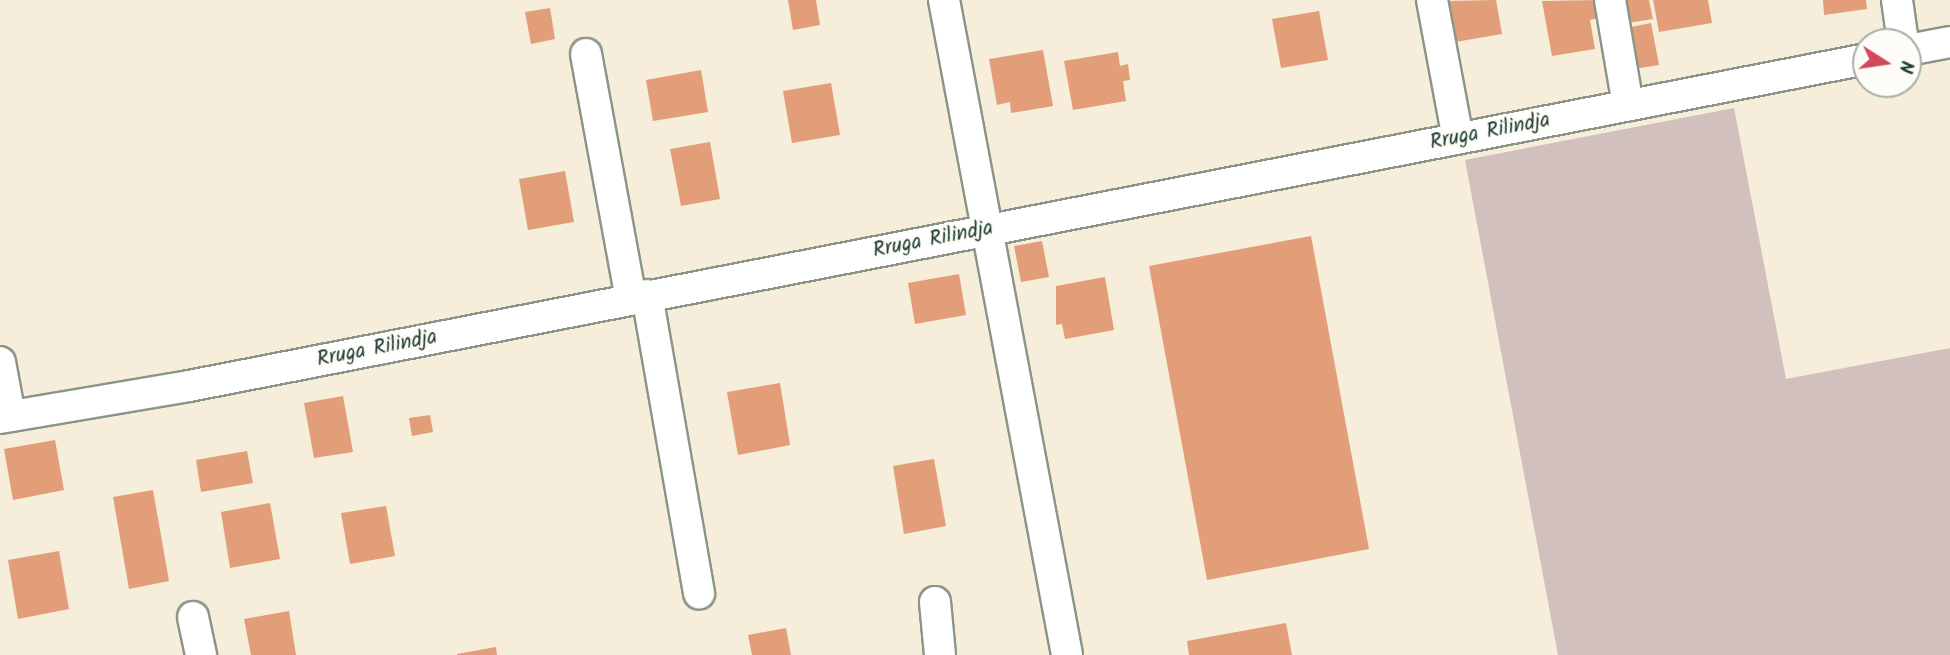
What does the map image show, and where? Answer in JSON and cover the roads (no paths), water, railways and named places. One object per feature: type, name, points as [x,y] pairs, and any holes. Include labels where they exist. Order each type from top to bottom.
[{"type":"street","points":[[944,0],[1067,655]]},
{"type":"street","points":[[1432,0],[1458,139]]},
{"type":"street","points":[[1610,0],[1628,105]]},
{"type":"street","points":[[1897,0],[1901,28]]},
{"type":"street","points":[[1922,48],[1950,42]]},
{"type":"street","points":[[586,54],[639,296],[699,594]]},
{"type":"street","name":"Rruga Rilindja","points":[[5,417],[1852,62]]},
{"type":"street","points":[[0,362],[5,417]]},
{"type":"street","points":[[935,602],[940,655]]},
{"type":"street","points":[[193,617],[201,655]]}]
